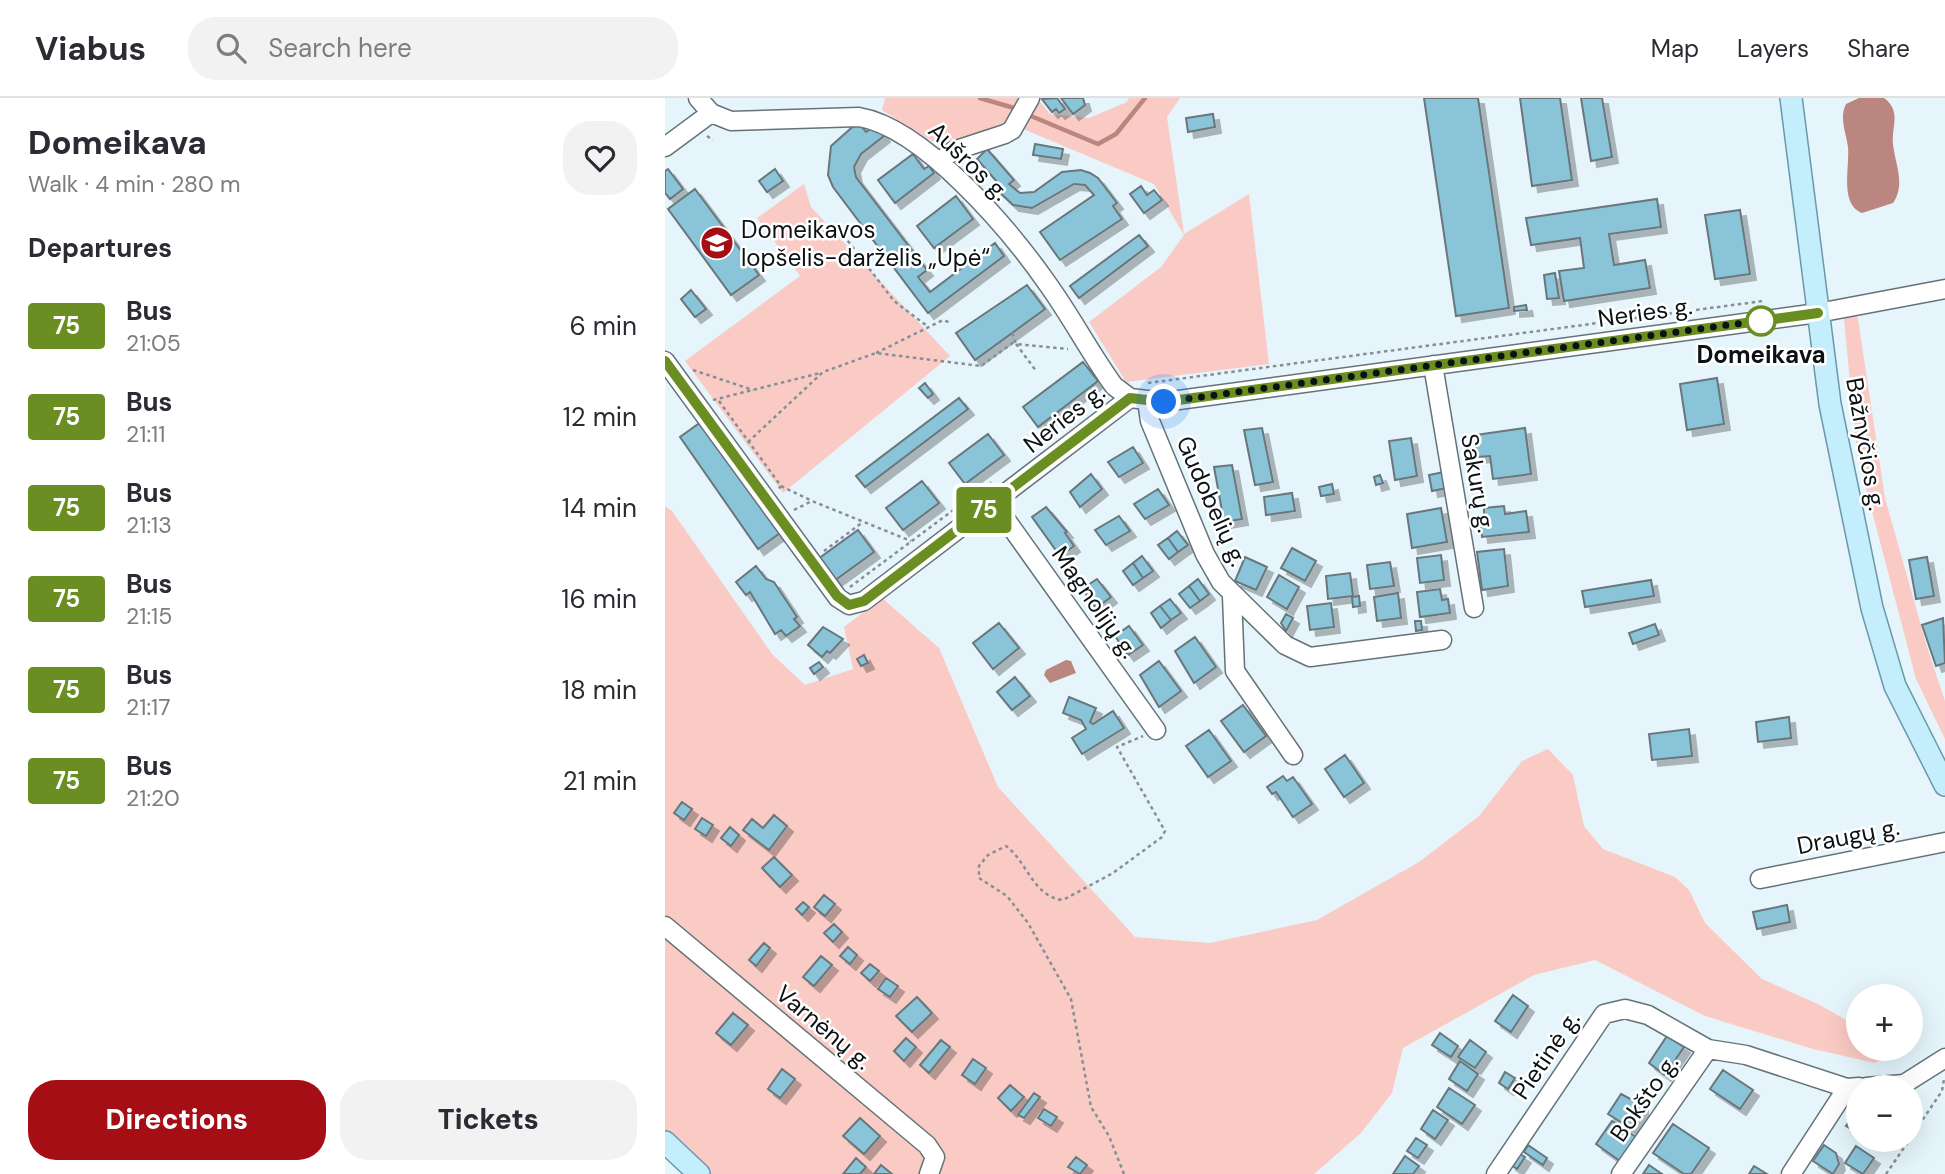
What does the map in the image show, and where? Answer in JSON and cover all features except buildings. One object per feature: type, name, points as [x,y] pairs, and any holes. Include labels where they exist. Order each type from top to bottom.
[{"type":"main road","name":"Bažnyčios g.","points":[[1791,98],[1818,313],[1838,444],[1882,650],[1905,709],[1945,785]]},
{"type":"main road","points":[[665,1142],[699,1174]]},
{"type":"street","points":[[665,147],[711,113],[698,98]]},
{"type":"street","points":[[939,162],[953,150],[1005,134],[1028,102]]},
{"type":"street","name":"Aušros g.","points":[[711,113],[731,121],[824,116],[878,120],[908,136],[939,162],[1034,266],[1114,386],[1139,394]]},
{"type":"street","name":"Neries g.","points":[[837,596],[849,605],[864,601],[1139,394],[1164,402],[1818,313],[1945,289]]},
{"type":"street","points":[[665,361],[837,596]]},
{"type":"street","name":"Sakurų g.","points":[[1433,365],[1474,608]]},
{"type":"street","name":"Gudobelių g.","points":[[1139,394],[1205,554],[1231,596],[1258,616],[1285,645],[1310,657],[1442,640]]},
{"type":"street","name":"Magnolijų g.","points":[[995,503],[1156,730]]},
{"type":"street","points":[[1231,596],[1235,671],[1293,755]]},
{"type":"street","name":"Draugų g.","points":[[1760,878],[1945,842]]},
{"type":"street","name":"Varnėnų g.","points":[[665,926],[927,1144],[935,1157],[929,1174]]},
{"type":"street","name":"Pietinė g.","points":[[1496,1174],[1604,1014],[1625,1009],[1648,1015],[1708,1049],[1746,1055],[1846,1086]]},
{"type":"street","name":"Bokšto g.","points":[[1621,1174],[1708,1049]]},
{"type":"street","points":[[1918,1075],[1945,1058]]},
{"type":"street","points":[[1791,1174],[1846,1098]]},
{"type":"path","points":[[835,224],[894,301],[927,326]]},
{"type":"path","points":[[1139,394],[1763,301]]},
{"type":"path","points":[[823,373],[748,442],[719,401],[823,373],[876,353],[927,326],[943,320],[951,323]]},
{"type":"path","points":[[1012,333],[1015,343],[1037,372]]},
{"type":"path","points":[[876,353],[981,366],[1015,343],[1068,349]]},
{"type":"path","points":[[692,370],[755,391]]},
{"type":"path","points":[[781,486],[911,541],[837,596]]},
{"type":"path","points":[[788,513],[812,501]]},
{"type":"path","points":[[818,555],[863,522]]},
{"type":"path","points":[[1124,1174],[1109,1136],[1091,1107],[1071,999],[1028,923],[1007,897],[979,878],[979,866],[988,855],[1006,846],[1017,854],[1043,892],[1063,900],[1113,873],[1162,837],[1165,831],[1117,747],[1156,730]]},
{"type":"path","points":[[1923,1119],[1942,1091],[1945,1069]]},
{"type":"path","points":[[1886,1174],[1901,1152]]},
{"type":"shaded area","points":[[885,98],[1037,98],[1050,114],[1089,118],[1127,102],[1129,98],[1180,98],[1167,117],[1184,234],[1249,194],[1269,364],[1126,382],[1089,322],[1161,267],[1184,235],[1154,184],[1011,124],[937,144],[882,110]]},
{"type":"shaded area","points":[[1859,98],[1884,98],[1893,108],[1893,144],[1899,174],[1899,189],[1893,203],[1862,213],[1850,202],[1848,193],[1848,147],[1843,120],[1846,104]]},
{"type":"shaded area","points":[[804,184],[811,207],[950,356],[783,493],[685,361],[800,276],[757,218]]},
{"type":"shaded area","points":[[1856,306],[1885,498],[1945,701],[1945,739],[1916,679],[1857,454],[1843,309]]},
{"type":"shaded area","points":[[665,506],[672,511],[772,654],[805,685],[853,669],[844,627],[882,598],[939,648],[998,787],[1135,937],[1210,943],[1317,920],[1419,862],[1479,816],[1522,761],[1548,749],[1573,775],[1584,826],[1603,849],[1675,877],[1689,890],[1705,923],[1762,979],[1820,1005],[1846,1020],[1846,1056],[1705,1016],[1595,960],[1534,975],[1403,1048],[1392,1093],[1361,1133],[1314,1174],[936,1174],[940,1166],[665,920]]},
{"type":"shaded area","points":[[1066,660],[1071,661],[1076,673],[1050,683],[1044,675],[1046,670]]},
{"type":"shaded area","points":[[665,934],[923,1147],[927,1158],[922,1174],[709,1174],[665,1132]]},
{"type":"waterway","points":[[980,98],[1014,108]]},
{"type":"waterway","points":[[1031,116],[1098,144],[1116,134],[1145,98]]},
{"type":"bus line","name":"75","points":[[665,361],[837,596],[849,605],[864,601],[1130,398],[1164,402],[1818,313]]},
{"type":"place","name":"Domeikavos lopšelis-darželis „Upė“","points":[[717,243]]},
{"type":"place","name":"Domeikava","points":[[1761,321]]},
{"type":"route","points":[[1164,402],[1765,320],[1761,321]]}]
